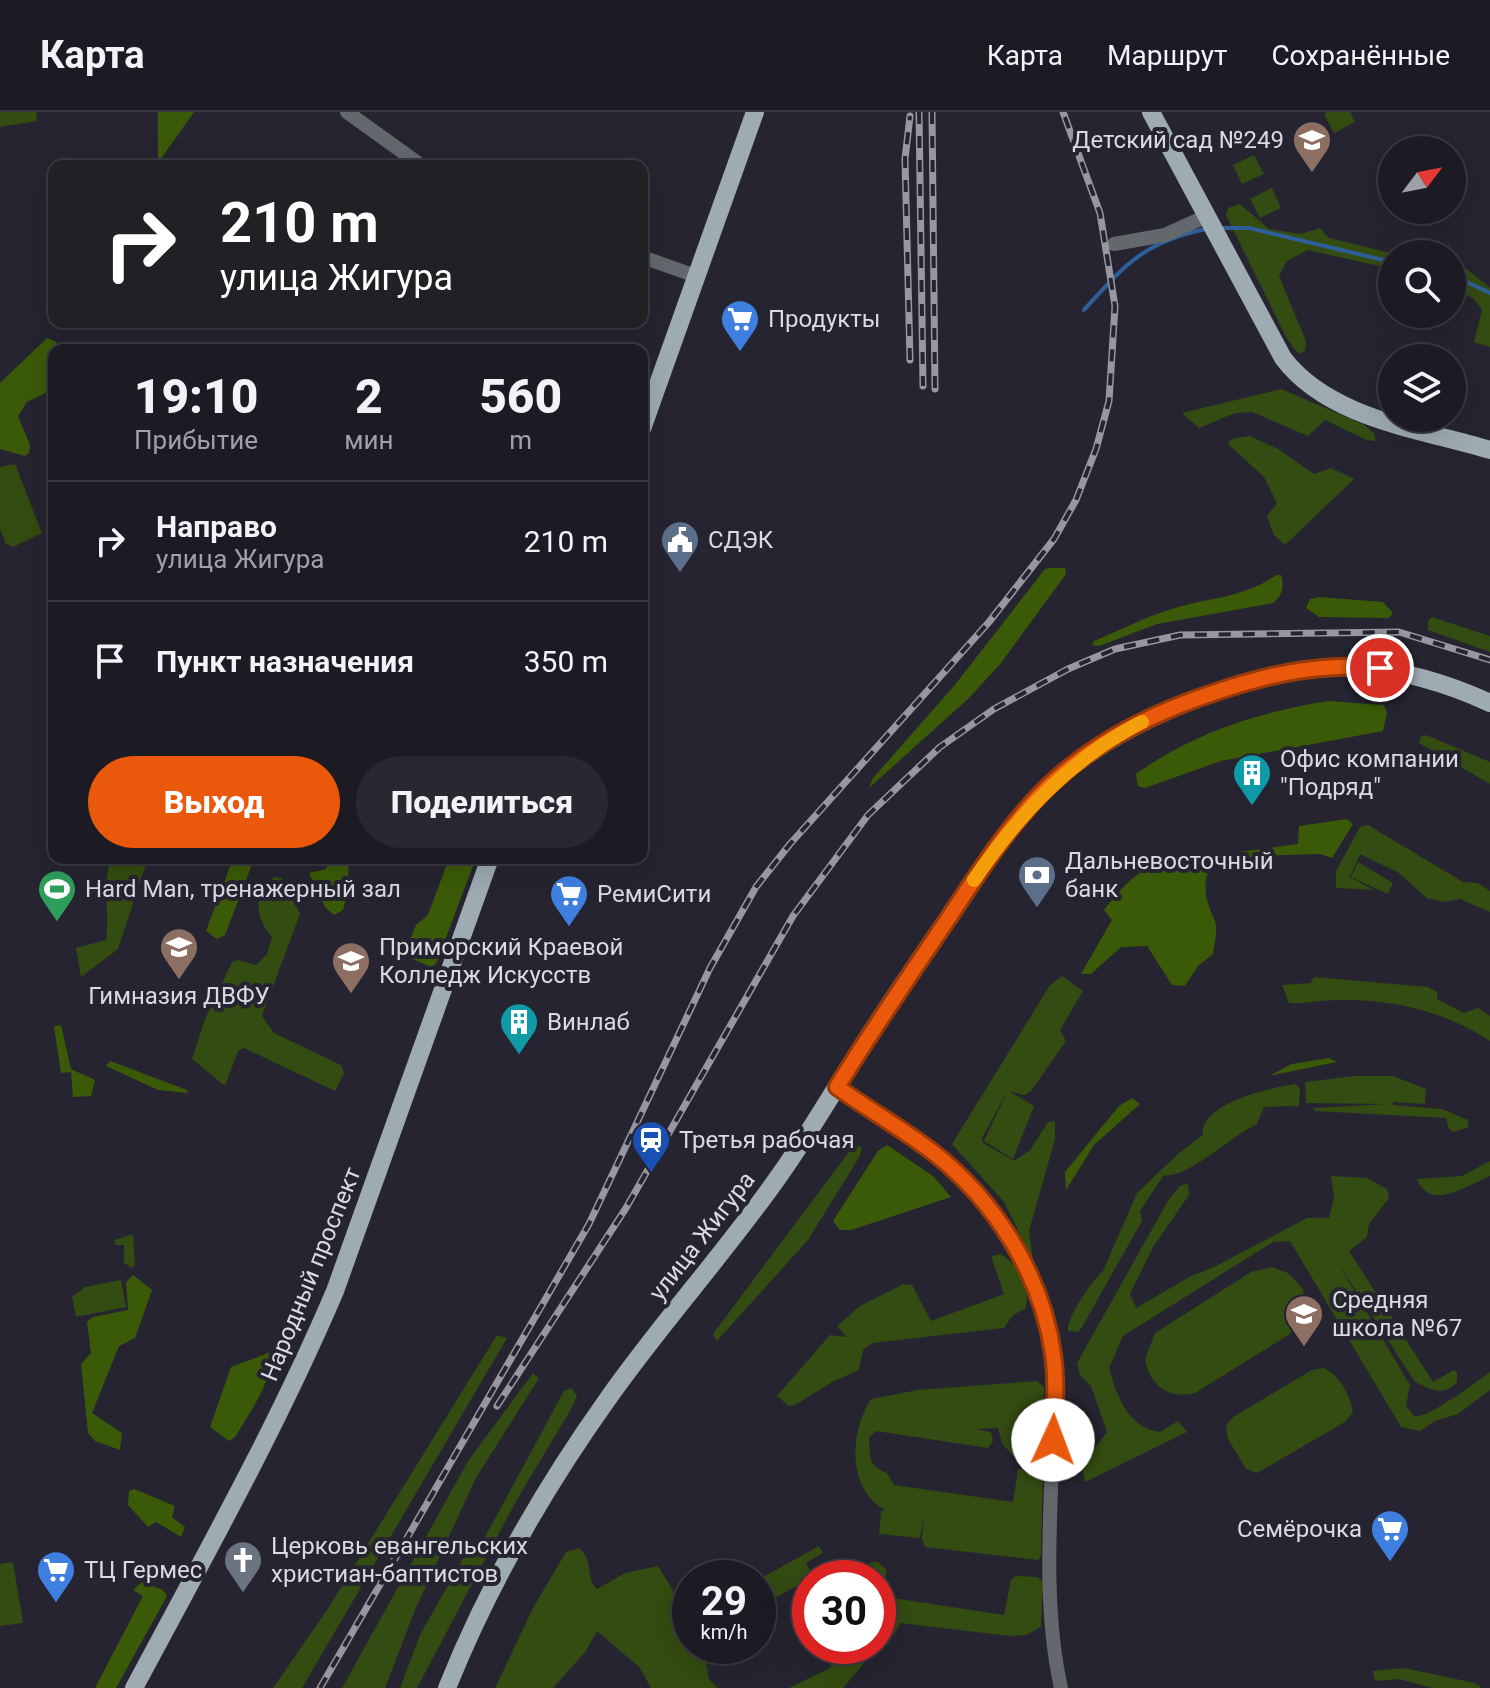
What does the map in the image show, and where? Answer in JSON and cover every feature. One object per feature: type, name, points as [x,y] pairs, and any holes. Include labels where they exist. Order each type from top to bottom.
[{"type":"main road","points":[[648,412],[755,112]]},
{"type":"main road","points":[[1151,112],[1283,358],[1310,386],[1387,422],[1490,450]]},
{"type":"main road","name":"улица Жигура","points":[[447,1688],[469,1634],[556,1476],[606,1400],[780,1175],[879,1019],[1006,834],[1056,780],[1126,731],[1191,700],[1292,670],[1337,665],[1401,672],[1438,682],[1490,703]]},
{"type":"main road","name":"Народный проспект","points":[[134,1688],[282,1411],[318,1332],[488,864]]},
{"type":"street","points":[[347,112],[414,160]]},
{"type":"street","points":[[1114,244],[1165,235],[1209,219]]},
{"type":"street","points":[[648,259],[696,276]]},
{"type":"street","points":[[837,1087],[934,1153],[976,1191],[1011,1238],[1036,1297],[1055,1371],[1051,1579],[1053,1635],[1061,1688]]},
{"type":"green space","points":[[0,112],[36,112],[37,121],[0,127]]},
{"type":"green space","points":[[158,112],[194,112],[160,160]]},
{"type":"green space","points":[[1350,112],[1355,122],[1334,133],[1324,114]]},
{"type":"green space","points":[[1254,155],[1264,174],[1242,184],[1233,165]]},
{"type":"green space","points":[[1272,188],[1281,208],[1260,218],[1250,199]]},
{"type":"green space","points":[[1240,204],[1269,229],[1301,234],[1320,228],[1329,238],[1378,250],[1378,266],[1308,250],[1287,261],[1279,276],[1306,341],[1305,351],[1299,354],[1287,339],[1226,215],[1228,208]]},
{"type":"green space","points":[[1466,268],[1490,288],[1490,347],[1474,342],[1482,310],[1466,294]]},
{"type":"green space","points":[[47,338],[56,342],[48,344],[48,392],[27,402],[18,416],[30,445],[29,453],[25,456],[0,449],[0,383]]},
{"type":"green space","points":[[1281,389],[1363,424],[1374,433],[1376,441],[1367,440],[1325,420],[1308,436],[1252,412],[1235,413],[1199,428],[1182,413]]},
{"type":"green space","points":[[1250,436],[1278,449],[1314,474],[1331,468],[1354,479],[1285,545],[1274,535],[1267,516],[1277,503],[1264,477],[1228,444],[1231,439]]},
{"type":"green space","points":[[15,464],[42,533],[13,547],[6,544],[0,529],[0,467]]},
{"type":"green space","points":[[1065,568],[1066,574],[1001,663],[969,698],[869,788],[873,778],[954,686],[1045,569]]},
{"type":"green space","points":[[1281,575],[1282,586],[1281,594],[1273,603],[1157,624],[1099,646],[1092,645],[1094,641],[1154,615],[1253,588]]},
{"type":"green space","points":[[1310,599],[1383,602],[1393,613],[1389,618],[1319,617],[1306,608]]},
{"type":"green space","points":[[1432,617],[1490,636],[1490,652],[1428,630],[1428,621]]},
{"type":"green space","points":[[1328,701],[1384,705],[1387,713],[1383,731],[1221,761],[1145,788],[1138,786],[1136,774],[1204,736],[1252,718]]},
{"type":"green space","points":[[1426,735],[1490,762],[1490,784],[1419,743],[1421,737]]},
{"type":"green space","points":[[1347,819],[1353,824],[1332,858],[1320,854],[1255,856],[1245,866],[1221,866],[1208,871],[1206,897],[1216,929],[1213,954],[1198,966],[1185,986],[1172,985],[1147,946],[1121,947],[1091,974],[1081,974],[1112,920],[1104,910],[1127,883],[1156,863],[1298,844],[1299,826]]},
{"type":"green space","points":[[1368,825],[1463,882],[1478,883],[1490,891],[1490,912],[1460,899],[1444,902],[1427,898],[1399,873],[1360,854],[1350,877],[1374,890],[1336,888],[1336,871],[1360,827]]},
{"type":"green space","points":[[1358,862],[1393,883],[1388,894],[1351,877]]},
{"type":"green space","points":[[110,864],[146,864],[118,949],[81,977],[76,948],[106,940]]},
{"type":"green space","points":[[231,864],[250,864],[225,935],[217,939],[206,931]]},
{"type":"green space","points":[[328,864],[348,864],[349,888],[343,910],[334,915],[325,907],[309,873],[326,869]]},
{"type":"green space","points":[[447,864],[474,864],[436,964],[431,967],[410,958],[405,951],[416,925],[428,915]]},
{"type":"green space","points":[[275,877],[282,878],[300,914],[262,1016],[274,1033],[341,1065],[344,1073],[335,1091],[244,1048],[238,1051],[225,1086],[192,1059],[205,1019],[232,962],[238,960],[256,965],[267,954],[272,937],[262,922],[258,906],[262,890]]},
{"type":"green space","points":[[1062,976],[1083,991],[1060,1030],[1066,1041],[1031,1091],[1024,1095],[1009,1091],[1034,1106],[1013,1159],[984,1141],[1008,1090],[982,1138],[983,1143],[1014,1161],[1030,1150],[1048,1122],[1055,1121],[1055,1139],[1029,1231],[1033,1260],[1004,1202],[952,1144],[1050,985]]},
{"type":"green space","points":[[1314,977],[1428,987],[1437,992],[1437,999],[1464,1013],[1478,1008],[1490,1016],[1490,1041],[1455,1022],[1398,1005],[1358,1000],[1289,1003],[1282,985],[1310,983]]},
{"type":"green space","points":[[61,1025],[71,1069],[95,1080],[91,1096],[73,1097],[71,1072],[61,1073],[54,1026]]},
{"type":"green space","points":[[1329,1058],[1337,1062],[1269,1076],[1292,1064]]},
{"type":"green space","points":[[110,1061],[188,1093],[158,1090],[106,1066]]},
{"type":"green space","points":[[1355,1076],[1393,1076],[1426,1089],[1425,1104],[1393,1102],[1393,1105],[1442,1109],[1468,1120],[1468,1127],[1454,1132],[1449,1129],[1446,1118],[1315,1111],[1313,1108],[1388,1104],[1306,1103],[1305,1082]]},
{"type":"green space","points":[[1296,1084],[1300,1089],[1299,1106],[1264,1107],[1257,1124],[1185,1171],[1164,1175],[1140,1211],[1142,1221],[1082,1327],[1078,1332],[1068,1331],[1076,1308],[1103,1271],[1137,1193],[1203,1135],[1205,1124],[1212,1114],[1254,1093]]},
{"type":"green space","points":[[1132,1098],[1140,1104],[1094,1145],[1066,1190],[1065,1172],[1119,1106]]},
{"type":"green space","points":[[854,1145],[862,1147],[860,1156],[808,1240],[717,1341],[713,1334]]},
{"type":"green space","points":[[887,1145],[933,1176],[951,1197],[851,1230],[840,1230],[833,1221],[878,1151]]},
{"type":"green space","points":[[1490,1161],[1490,1176],[1449,1194],[1431,1194],[1423,1189],[1417,1179],[1462,1176]]},
{"type":"green space","points":[[1331,1176],[1367,1178],[1387,1189],[1389,1198],[1369,1224],[1367,1237],[1349,1251],[1433,1382],[1454,1370],[1457,1373],[1457,1382],[1447,1389],[1431,1389],[1415,1382],[1336,1260],[1410,1385],[1406,1406],[1414,1416],[1420,1416],[1490,1372],[1490,1390],[1458,1414],[1435,1421],[1420,1431],[1401,1427],[1290,1241],[1273,1242],[1123,1336],[1109,1368],[1125,1409],[1139,1424],[1149,1429],[1160,1432],[1178,1421],[1187,1432],[1085,1482],[1082,1466],[1107,1432],[1091,1386],[1080,1375],[1077,1363],[1169,1199],[1181,1185],[1188,1184],[1189,1195],[1153,1247],[1130,1294],[1136,1308],[1191,1276],[1307,1218],[1329,1218],[1334,1198]]},
{"type":"green space","points":[[133,1234],[135,1265],[132,1268],[124,1263],[124,1245],[116,1245],[114,1240]]},
{"type":"green space","points":[[1001,1254],[1018,1270],[1027,1293],[1025,1309],[1013,1315],[1004,1328],[872,1343],[863,1350],[859,1370],[795,1405],[789,1406],[777,1396],[830,1335],[847,1337],[837,1326],[860,1306],[904,1284],[912,1285],[931,1321],[1004,1294],[991,1256]]},
{"type":"green space","points":[[1272,1267],[1288,1273],[1303,1289],[1305,1309],[1299,1324],[1290,1334],[1195,1393],[1169,1392],[1156,1383],[1145,1359],[1155,1333],[1251,1272]]},
{"type":"green space","points":[[133,1275],[152,1290],[135,1338],[119,1346],[92,1413],[122,1433],[120,1450],[95,1441],[88,1433],[81,1364],[91,1353],[87,1322],[93,1317],[128,1310],[126,1282]]},
{"type":"green space","points":[[121,1280],[126,1307],[76,1317],[72,1297],[85,1287]]},
{"type":"green space","points":[[497,1335],[507,1338],[302,1688],[273,1688],[327,1610]]},
{"type":"green space","points":[[271,1352],[270,1371],[260,1395],[235,1437],[229,1441],[210,1427],[231,1367]]},
{"type":"green space","points":[[1323,1368],[1343,1386],[1353,1412],[1345,1422],[1257,1473],[1246,1469],[1228,1439],[1226,1426],[1233,1417],[1312,1370]]},
{"type":"green space","points":[[533,1373],[539,1378],[476,1478],[415,1610],[385,1688],[342,1688],[468,1461]]},
{"type":"green space","points":[[1037,1381],[1044,1387],[1043,1454],[1037,1459],[1012,1455],[1002,1443],[998,1428],[976,1429],[991,1432],[993,1441],[988,1448],[876,1431],[869,1437],[873,1464],[887,1473],[894,1485],[1013,1502],[1018,1469],[1043,1472],[1041,1556],[1038,1560],[925,1547],[922,1539],[924,1515],[920,1538],[879,1534],[881,1511],[885,1510],[863,1488],[856,1459],[859,1427],[871,1399],[918,1390]]},
{"type":"green space","points":[[571,1388],[577,1396],[570,1411],[515,1503],[417,1688],[400,1688],[420,1635],[466,1553],[479,1548],[564,1391]]},
{"type":"green space","points":[[134,1489],[175,1506],[172,1517],[185,1527],[181,1537],[156,1522],[148,1527],[128,1505],[129,1491]]},
{"type":"green space","points":[[819,1546],[823,1553],[811,1560],[794,1560]]},
{"type":"green space","points":[[579,1548],[584,1552],[597,1589],[625,1573],[658,1566],[672,1589],[672,1664],[706,1664],[709,1679],[718,1688],[651,1688],[640,1668],[597,1631],[586,1651],[553,1688],[495,1688],[533,1608],[566,1552]]},
{"type":"green space","points":[[792,1561],[792,1588],[776,1597],[776,1570]]},
{"type":"green space","points":[[13,1562],[23,1623],[0,1626],[0,1564]]},
{"type":"green space","points":[[1015,1576],[1037,1577],[1043,1582],[1041,1627],[1026,1635],[1010,1636],[900,1623],[896,1631],[896,1599],[1004,1615],[1011,1580]]},
{"type":"green space","points":[[142,1582],[163,1590],[167,1596],[116,1688],[95,1688],[143,1596],[133,1590]]},
{"type":"green space","points":[[832,1664],[863,1664],[843,1688],[789,1688],[830,1668]]},
{"type":"green space","points":[[1404,1668],[1475,1683],[1482,1688],[1432,1688],[1399,1679],[1375,1681],[1373,1671]]},
{"type":"waterway","points":[[1218,228],[1249,228],[1378,259]]},
{"type":"waterway","points":[[1084,310],[1136,258],[1166,241],[1206,229]]},
{"type":"waterway","points":[[1466,282],[1490,293]]},
{"type":"railway","points":[[919,112],[923,386]]},
{"type":"railway","points":[[932,112],[935,389]]},
{"type":"railway","points":[[320,1688],[589,1224],[710,968],[756,887],[790,844],[989,622],[1054,539],[1076,500],[1096,449],[1109,401],[1115,306],[1100,213],[1063,112]]},
{"type":"railway","points":[[910,116],[905,159],[910,360]]},
{"type":"railway","points":[[497,1406],[626,1208],[793,916],[868,815],[940,747],[994,709],[1068,669],[1115,649],[1180,635],[1399,632],[1490,660]]},
{"type":"slow traffic","points":[[974,880],[1006,834],[1045,790],[1081,759],[1142,722]]},
{"type":"place","name":"Детский сад №249","points":[[1312,174]]},
{"type":"place","name":"Продукты","points":[[740,353]]},
{"type":"place","name":"СДЭК","points":[[680,574]]},
{"type":"place","name":"Офис компании \"Подряд\"","points":[[1252,807]]},
{"type":"place","name":"Дальневосточный банк","points":[[1037,909]]},
{"type":"place","name":"Hard Man, тренажерный зал","points":[[57,923]]},
{"type":"place","name":"РемиСити","points":[[569,928]]},
{"type":"place","name":"Гимназия ДВФУ","points":[[179,981]]},
{"type":"place","name":"Приморский Краевой Колледж Искусств","points":[[351,995]]},
{"type":"place","name":"Винлаб","points":[[519,1056]]},
{"type":"place","name":"Третья рабочая","points":[[651,1174]]},
{"type":"place","name":"Средняя школа №67","points":[[1304,1348]]},
{"type":"place","name":"Семёрочка","points":[[1390,1563]]},
{"type":"place","name":"Церковь евангельских христиан-баптистов","points":[[243,1594]]},
{"type":"place","name":"ТЦ Гермес","points":[[56,1604]]},
{"type":"route","points":[[1053,1440],[1056,1385],[1053,1349],[1036,1297],[1006,1229],[976,1191],[934,1153],[837,1087],[879,1019],[1006,834],[1045,790],[1076,763],[1159,713],[1242,683],[1292,670],[1337,665],[1380,668]]}]
